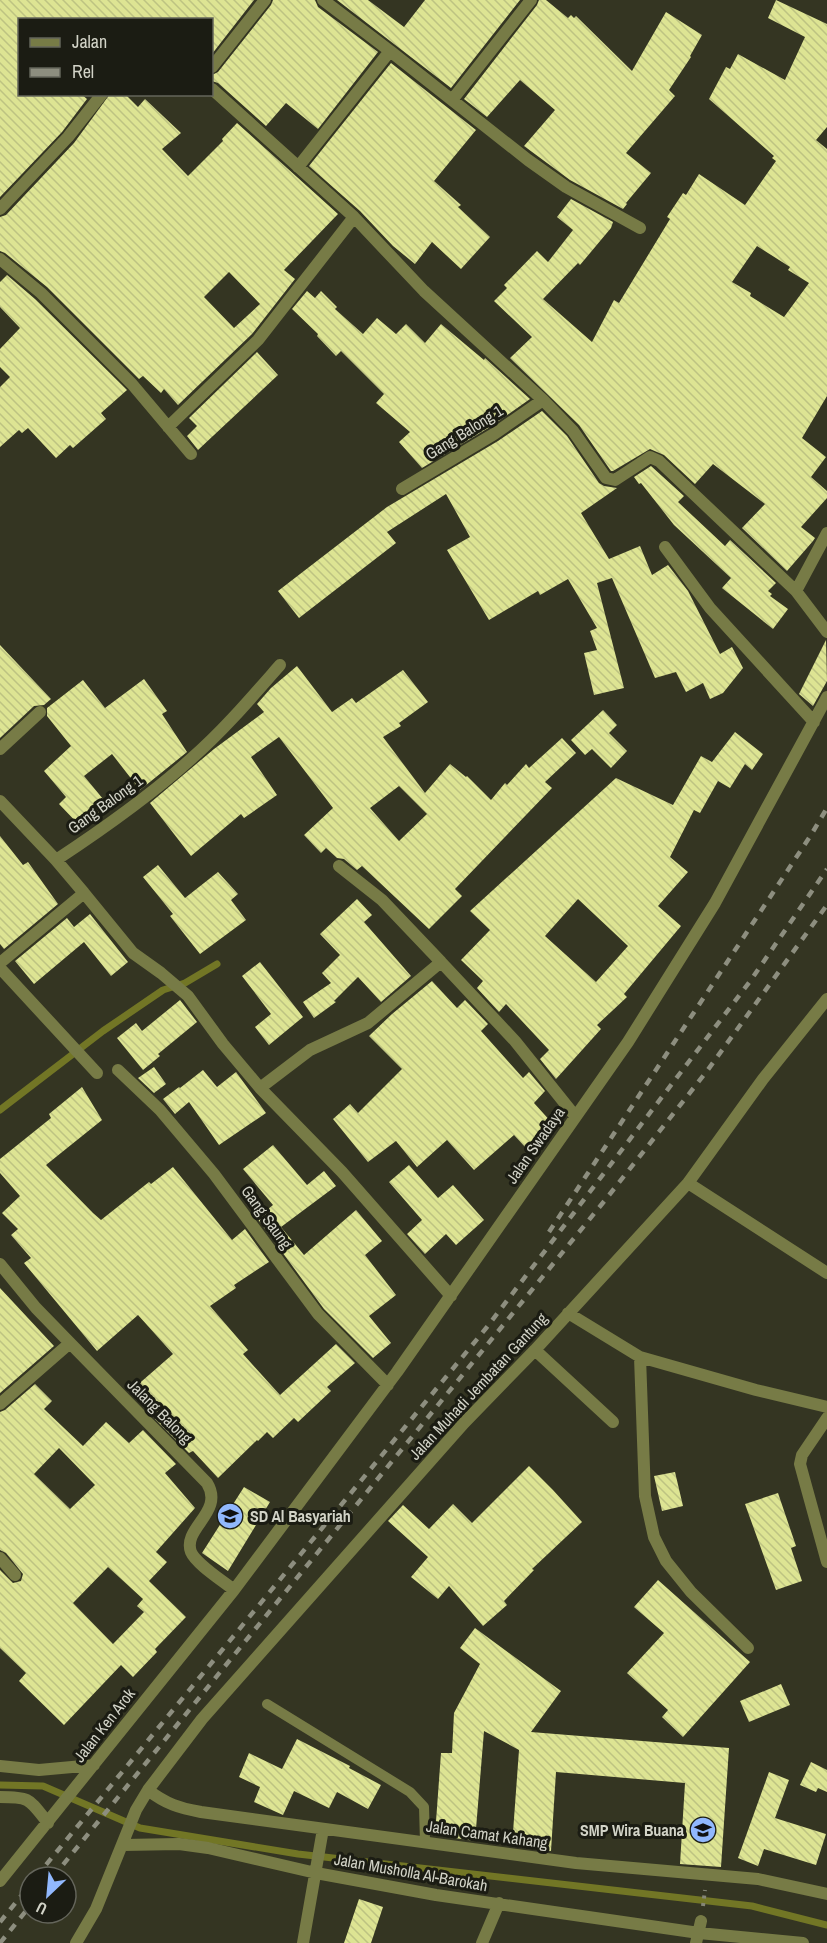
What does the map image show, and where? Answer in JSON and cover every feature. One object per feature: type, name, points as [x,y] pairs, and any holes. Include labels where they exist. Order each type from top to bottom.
[{"type":"street","points":[[213,66],[265,0]]},
{"type":"street","points":[[323,0],[528,160],[566,187],[640,228]]},
{"type":"street","points":[[452,100],[531,0]]},
{"type":"street","points":[[298,167],[390,51]]},
{"type":"street","points":[[213,90],[354,217],[424,291],[543,400],[573,431],[606,478],[615,480],[650,457],[659,461],[796,591],[827,632]]},
{"type":"street","points":[[0,209],[68,137],[100,96]]},
{"type":"street","points":[[168,427],[258,340],[354,217]]},
{"type":"street","points":[[0,259],[41,293],[132,384],[191,454]]},
{"type":"street","name":"Gang Balong 1","points":[[402,489],[494,434],[543,400]]},
{"type":"street","points":[[796,591],[827,533]]},
{"type":"street","points":[[665,546],[710,608],[814,722]]},
{"type":"street","name":"Gang Balong 1","points":[[56,860],[118,817],[192,758],[280,665]]},
{"type":"street","name":"Jalan Swadaya","points":[[234,1590],[388,1385],[628,1042],[715,903],[827,697]]},
{"type":"street","points":[[0,749],[40,712]]},
{"type":"street","points":[[0,801],[56,860],[133,953],[188,996],[223,1044],[260,1088],[342,1172],[451,1296]]},
{"type":"street","points":[[339,866],[382,900],[441,962],[515,1041],[575,1116]]},
{"type":"street","points":[[0,963],[84,893]]},
{"type":"street","points":[[260,1088],[310,1050],[341,1034],[356,1030],[381,1014],[441,962]]},
{"type":"street","points":[[0,968],[98,1073]]},
{"type":"street","name":"Jalan Muhadi Jembatan Gantung","points":[[125,1841],[133,1818],[148,1790],[202,1719],[464,1423],[535,1350],[688,1183],[763,1078],[825,1006]]},
{"type":"street","name":"Gang Saung","points":[[118,1070],[160,1110],[214,1174],[318,1314],[388,1385]]},
{"type":"street","points":[[688,1183],[827,1273]]},
{"type":"street","name":"Jalang Balong","points":[[0,1264],[36,1308],[207,1483],[212,1490],[213,1499],[190,1543],[191,1552],[197,1560],[234,1590]]},
{"type":"street","points":[[568,1313],[640,1357],[756,1390],[827,1407]]},
{"type":"street","points":[[0,1404],[70,1343]]},
{"type":"street","points":[[535,1350],[613,1422]]},
{"type":"street","points":[[640,1357],[645,1496],[654,1537],[666,1561],[691,1592],[748,1648]]},
{"type":"street","points":[[827,1418],[802,1455],[800,1464],[827,1562]]},
{"type":"street","points":[[0,1558],[15,1575]]},
{"type":"street","name":"Jalan Ken Arok","points":[[0,1881],[234,1590]]},
{"type":"street","points":[[0,1766],[39,1770],[94,1765]]},
{"type":"street","name":"Jalan Camat Kahang","points":[[148,1790],[164,1802],[179,1808],[323,1830],[576,1863],[758,1879],[827,1894]]},
{"type":"street","points":[[0,1797],[23,1797],[32,1802],[50,1820]]},
{"type":"street","points":[[303,1943],[323,1830]]},
{"type":"street","points":[[76,1943],[96,1909],[125,1841]]},
{"type":"street","name":"Jalan Musholla Al-Barokah","points":[[125,1841],[208,1848],[436,1894],[499,1904],[699,1932],[803,1943]]},
{"type":"street","points":[[482,1943],[499,1904]]},
{"type":"lane","points":[[267,1704],[410,1792],[424,1807],[425,1842]]},
{"type":"building","points":[[0,0],[254,0],[213,53],[213,18],[18,18],[18,96],[83,96],[87,99],[62,132],[0,197]]},
{"type":"building","points":[[273,0],[315,0],[318,7],[378,52],[318,129],[286,103],[266,126],[218,83],[213,81],[213,74],[218,72]]},
{"type":"building","points":[[337,0],[368,0],[404,27],[425,0],[520,0],[451,88]]},
{"type":"building","points":[[539,0],[546,0],[568,18],[571,15],[574,18],[576,16],[632,71],[666,12],[702,35],[691,57],[669,90],[675,96],[626,153],[651,173],[623,209],[570,180],[524,146],[555,110],[520,80],[487,117],[464,99]]},
{"type":"building","points":[[776,0],[827,24],[827,127],[816,140],[827,149],[827,396],[802,438],[826,457],[811,477],[827,491],[827,498],[801,527],[815,538],[787,571],[742,528],[765,504],[713,464],[695,484],[664,455],[650,449],[611,471],[579,425],[510,358],[532,337],[494,301],[507,288],[504,285],[537,251],[548,262],[573,230],[557,217],[571,199],[613,222],[611,228],[580,265],[578,263],[543,299],[592,342],[614,300],[619,303],[670,219],[667,217],[683,193],[686,195],[699,174],[745,205],[776,161],[772,158],[774,156],[709,99],[726,67],[730,69],[738,54],[785,80],[805,37],[768,18]],"holes":[[[757,246],[790,267],[788,270],[809,283],[784,317],[732,282]]]},
{"type":"building","points":[[391,63],[476,130],[434,181],[461,205],[458,207],[490,237],[461,269],[432,242],[415,264],[309,166]]},
{"type":"building","points":[[109,96],[127,96],[138,107],[145,99],[181,133],[162,149],[188,176],[223,141],[222,139],[237,123],[338,214],[284,270],[295,279],[252,334],[178,405],[164,389],[161,393],[143,376],[139,379],[47,287],[0,251],[0,217],[6,215],[74,143]],"holes":[[[229,272],[260,304],[234,328],[204,297]]]},
{"type":"building","points":[[7,275],[35,299],[127,390],[101,413],[106,419],[73,448],[70,445],[56,458],[28,428],[22,433],[19,430],[0,447],[0,387],[10,377],[0,367],[0,349],[20,328],[0,307],[0,282]]},
{"type":"building","points":[[307,291],[315,298],[321,291],[337,307],[335,309],[363,334],[377,318],[396,334],[406,324],[425,343],[441,324],[484,360],[485,358],[530,399],[490,427],[422,468],[399,442],[410,432],[376,403],[384,394],[341,351],[336,356],[317,336],[318,334],[292,309]]},
{"type":"building","points":[[257,352],[278,375],[198,450],[187,436],[197,426],[189,418]]},
{"type":"building","points":[[542,411],[567,436],[599,483],[617,488],[581,513],[609,559],[640,546],[652,575],[668,565],[688,591],[720,654],[732,647],[743,668],[723,693],[710,699],[703,683],[686,692],[676,672],[655,678],[612,578],[597,583],[624,688],[594,695],[584,653],[597,650],[590,631],[597,628],[568,579],[540,595],[538,591],[489,620],[447,550],[470,537],[446,494],[387,532],[396,543],[299,618],[278,591],[387,507],[498,441]]},
{"type":"building","points":[[651,466],[684,496],[678,502],[725,546],[730,540],[776,583],[768,591],[772,594],[770,596],[788,609],[773,629],[722,588],[731,578],[674,525],[641,483],[639,484],[634,477]]},
{"type":"building","points":[[826,640],[827,681],[813,706],[799,694]]},
{"type":"building","points":[[0,645],[51,699],[44,705],[34,706],[0,738]]},
{"type":"building","points":[[297,666],[332,712],[352,698],[356,703],[403,670],[428,702],[399,723],[401,726],[383,737],[425,793],[450,764],[467,776],[491,800],[505,783],[507,785],[526,764],[529,768],[562,738],[576,753],[545,782],[552,788],[455,889],[462,896],[429,929],[362,866],[357,870],[326,848],[321,853],[304,835],[333,808],[279,737],[251,757],[277,795],[244,818],[241,814],[191,856],[150,803],[214,749],[264,712],[257,704],[271,688]],"holes":[[[399,786],[427,814],[399,841],[370,808]]]},
{"type":"building","points":[[144,679],[167,711],[162,714],[187,752],[140,790],[112,754],[84,776],[108,805],[82,828],[59,804],[66,797],[44,771],[71,746],[47,716],[47,708],[83,680],[105,708]]},
{"type":"building","points":[[603,710],[617,725],[609,733],[627,751],[611,768],[592,749],[585,755],[571,740]]},
{"type":"building","points":[[735,732],[763,754],[752,770],[745,764],[730,788],[718,781],[700,813],[694,810],[670,857],[688,872],[658,906],[681,926],[624,994],[627,997],[597,1025],[601,1029],[556,1079],[540,1059],[549,1050],[506,1004],[499,1012],[477,988],[483,981],[461,960],[490,930],[470,911],[616,778],[673,805],[701,756],[712,762]],"holes":[[[578,899],[628,946],[596,982],[545,936]]]},
{"type":"building","points":[[0,836],[23,865],[28,862],[58,904],[4,949],[0,944]]},
{"type":"building","points":[[158,865],[185,898],[218,872],[238,894],[231,900],[246,920],[200,954],[170,916],[173,914],[143,877]]},
{"type":"building","points":[[357,899],[372,915],[364,922],[411,976],[381,1002],[358,977],[334,1001],[336,1002],[314,1018],[303,1002],[331,983],[322,973],[340,955],[320,934]]},
{"type":"building","points":[[90,914],[128,962],[111,976],[84,942],[34,984],[15,961],[67,918],[74,927]]},
{"type":"building","points":[[260,962],[303,1017],[269,1045],[255,1027],[271,1014],[242,976]]},
{"type":"building","points":[[432,981],[457,1008],[465,1000],[488,1024],[481,1031],[523,1078],[529,1072],[545,1091],[534,1103],[553,1124],[526,1148],[514,1135],[474,1170],[447,1140],[417,1167],[396,1141],[368,1162],[333,1119],[350,1104],[358,1113],[402,1069],[369,1036]]},
{"type":"building","points":[[180,1000],[197,1022],[158,1054],[160,1056],[143,1070],[117,1038],[136,1023],[142,1031]]},
{"type":"building","points":[[154,1067],[166,1084],[154,1093],[138,1078]]},
{"type":"building","points":[[203,1070],[217,1087],[236,1072],[266,1113],[219,1145],[189,1102],[175,1114],[163,1099]]},
{"type":"building","points":[[82,1087],[102,1120],[46,1165],[93,1213],[101,1220],[149,1182],[151,1184],[173,1167],[232,1240],[245,1229],[269,1262],[234,1285],[236,1288],[210,1306],[248,1350],[243,1354],[280,1395],[336,1344],[355,1363],[327,1387],[331,1391],[298,1422],[294,1418],[273,1438],[267,1432],[218,1478],[193,1451],[189,1453],[155,1419],[159,1415],[134,1388],[173,1354],[138,1315],[97,1351],[24,1263],[31,1258],[11,1235],[18,1229],[2,1213],[20,1196],[0,1173],[0,1159],[51,1118],[49,1114]]},
{"type":"building","points":[[273,1145],[307,1185],[324,1171],[336,1186],[281,1227],[304,1255],[356,1210],[382,1241],[365,1255],[396,1295],[369,1316],[391,1343],[373,1358],[324,1309],[257,1218],[273,1205],[243,1169]]},
{"type":"building","points":[[409,1165],[438,1198],[453,1185],[484,1220],[456,1245],[446,1234],[425,1254],[407,1234],[422,1220],[389,1182]]},
{"type":"building","points":[[0,1288],[54,1346],[0,1393]]},
{"type":"building","points":[[35,1384],[52,1401],[44,1409],[83,1446],[106,1422],[129,1443],[143,1430],[176,1464],[165,1473],[195,1508],[156,1552],[167,1562],[149,1581],[186,1617],[155,1649],[157,1652],[133,1677],[121,1665],[64,1725],[19,1681],[26,1673],[0,1648],[0,1570],[13,1583],[21,1581],[23,1574],[6,1553],[0,1550],[0,1412]],"holes":[[[59,1448],[95,1485],[70,1509],[34,1474]],[[108,1567],[143,1599],[137,1606],[144,1612],[113,1644],[73,1603]]]},
{"type":"building","points":[[529,1466],[582,1522],[532,1569],[534,1570],[504,1601],[507,1605],[483,1626],[449,1586],[438,1599],[411,1577],[428,1557],[388,1521],[403,1505],[429,1529],[453,1504],[472,1523]]},
{"type":"building","points":[[675,1472],[683,1506],[662,1511],[654,1476]]},
{"type":"building","points":[[244,1487],[270,1502],[228,1571],[202,1553]]},
{"type":"building","points":[[778,1493],[796,1546],[791,1548],[802,1581],[776,1590],[745,1504]]},
{"type":"building","points":[[658,1580],[750,1662],[683,1737],[662,1717],[668,1710],[627,1673],[664,1633],[634,1607]]},
{"type":"building","points":[[475,1628],[561,1691],[531,1732],[729,1748],[721,1867],[680,1864],[685,1783],[556,1772],[551,1851],[512,1846],[519,1750],[484,1731],[475,1841],[435,1835],[441,1753],[452,1753],[454,1713],[480,1664],[460,1648]]},
{"type":"building","points":[[781,1684],[790,1705],[749,1722],[740,1701]]},
{"type":"building","points":[[297,1739],[381,1785],[368,1809],[337,1792],[329,1808],[294,1791],[283,1815],[254,1802],[260,1787],[239,1777],[249,1753],[282,1769]]},
{"type":"building","points":[[811,1762],[827,1770],[827,1792],[818,1788],[816,1792],[800,1785]]},
{"type":"building","points":[[769,1772],[789,1780],[775,1818],[826,1834],[816,1865],[764,1849],[758,1866],[738,1858]]},
{"type":"building","points":[[359,1899],[383,1907],[371,1943],[344,1943]]},
{"type":"waterway","points":[[0,1110],[103,1031],[163,990],[185,983],[217,964]]},
{"type":"waterway","points":[[0,1785],[43,1786],[140,1828],[298,1854],[752,1906],[827,1925]]},
{"type":"railway","points":[[549,1232],[827,808]]},
{"type":"railway","points":[[46,1865],[487,1327],[751,980],[827,869]]},
{"type":"railway","points":[[63,1865],[606,1199],[707,1071],[827,905]]},
{"type":"railway","points":[[0,1922],[18,1900]]},
{"type":"railway","points":[[0,1943],[18,1921]]},
{"type":"place","name":"SD Al Basyariah","points":[[230,1516]]},
{"type":"place","name":"SMP Wira Buana","points":[[703,1830]]}]
